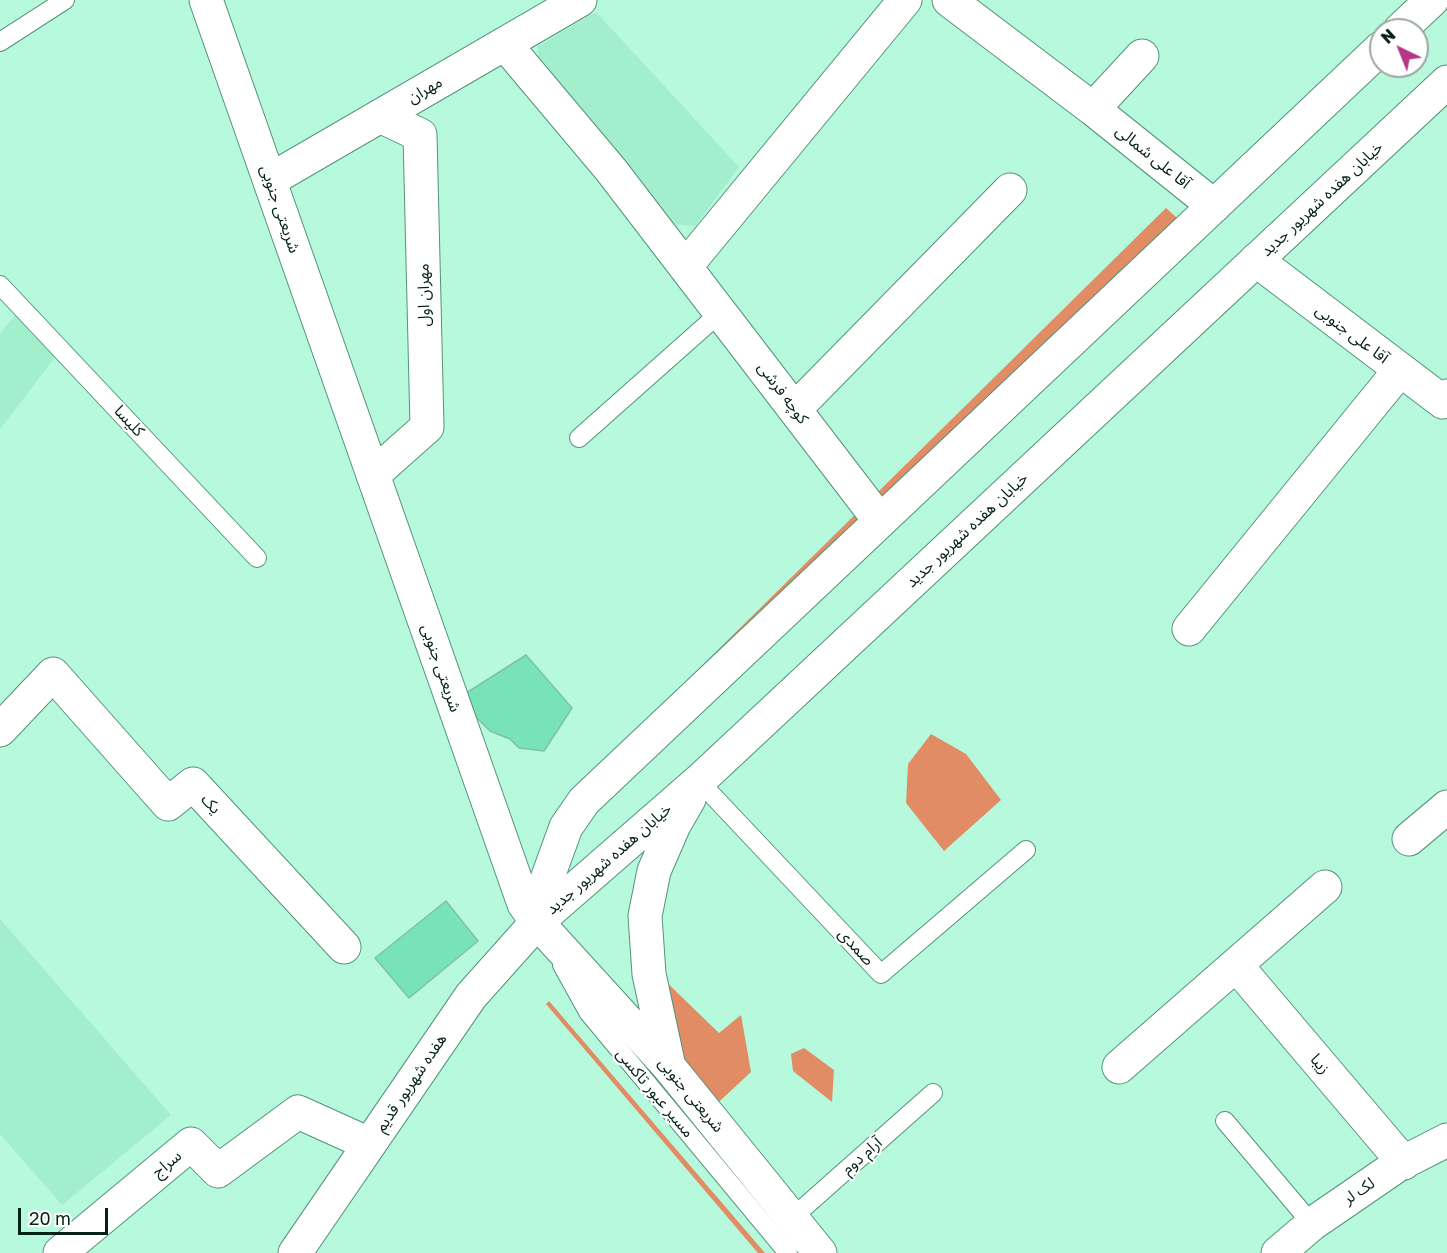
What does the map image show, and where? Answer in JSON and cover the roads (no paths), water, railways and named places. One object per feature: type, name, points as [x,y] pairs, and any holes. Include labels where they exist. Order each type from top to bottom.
[{"type":"street","name":"شریعتی جنوبی","points":[[206,0],[524,904],[537,922],[670,1068],[820,1253]]},
{"type":"street","name":"مهران","points":[[270,180],[580,0]]},
{"type":"street","points":[[686,266],[905,0]]},
{"type":"street","name":"آقا علی شمالی","points":[[949,0],[1093,109],[1214,206]]},
{"type":"street","points":[[1413,18],[1432,0]]},
{"type":"street","name":"کوچه فرشی","points":[[505,44],[611,170],[880,521]]},
{"type":"street","points":[[1093,109],[1142,56]]},
{"type":"street","name":"خیابان هفده شهریور جدید","points":[[537,922],[542,893],[566,827],[584,801],[1369,59]]},
{"type":"street","name":"خیابان هفده شهریور جدید","points":[[537,922],[699,781],[1447,82]]},
{"type":"street","name":"مهران اول","points":[[373,475],[428,427],[420,135],[380,116]]},
{"type":"street","points":[[795,409],[1010,190]]},
{"type":"street","name":"آقا علی جنوبی","points":[[1256,260],[1400,370],[1446,401]]},
{"type":"street","points":[[1189,629],[1400,370]]},
{"type":"street","name":"یک","points":[[0,730],[53,674],[168,804],[193,784],[344,947]]},
{"type":"street","points":[[670,1068],[649,974],[645,916],[654,872],[674,825],[699,781]]},
{"type":"street","points":[[1409,839],[1447,807]]},
{"type":"street","points":[[1119,1067],[1325,887]]},
{"type":"street","name":"هفده شهریور قدیم","points":[[295,1253],[471,996],[537,922]]},
{"type":"street","name":"زیبا","points":[[1236,965],[1404,1163]]},
{"type":"street","name":"سراج","points":[[60,1253],[191,1143],[218,1171],[298,1112],[369,1144]]},
{"type":"street","name":"لک لر","points":[[1278,1253],[1312,1224],[1398,1165],[1447,1140]]},
{"type":"lane","points":[[0,42],[65,0]]},
{"type":"lane","name":"کلیسا","points":[[0,285],[257,558]]},
{"type":"lane","points":[[579,438],[721,312]]},
{"type":"lane","name":"صمدی","points":[[699,781],[881,974],[1026,850]]},
{"type":"lane","name":"مسیر عبور تاکسی","points":[[537,922],[588,1012],[788,1253]]},
{"type":"lane","name":"آرام دوم","points":[[792,1218],[933,1093]]},
{"type":"lane","points":[[1225,1121],[1312,1224]]}]
